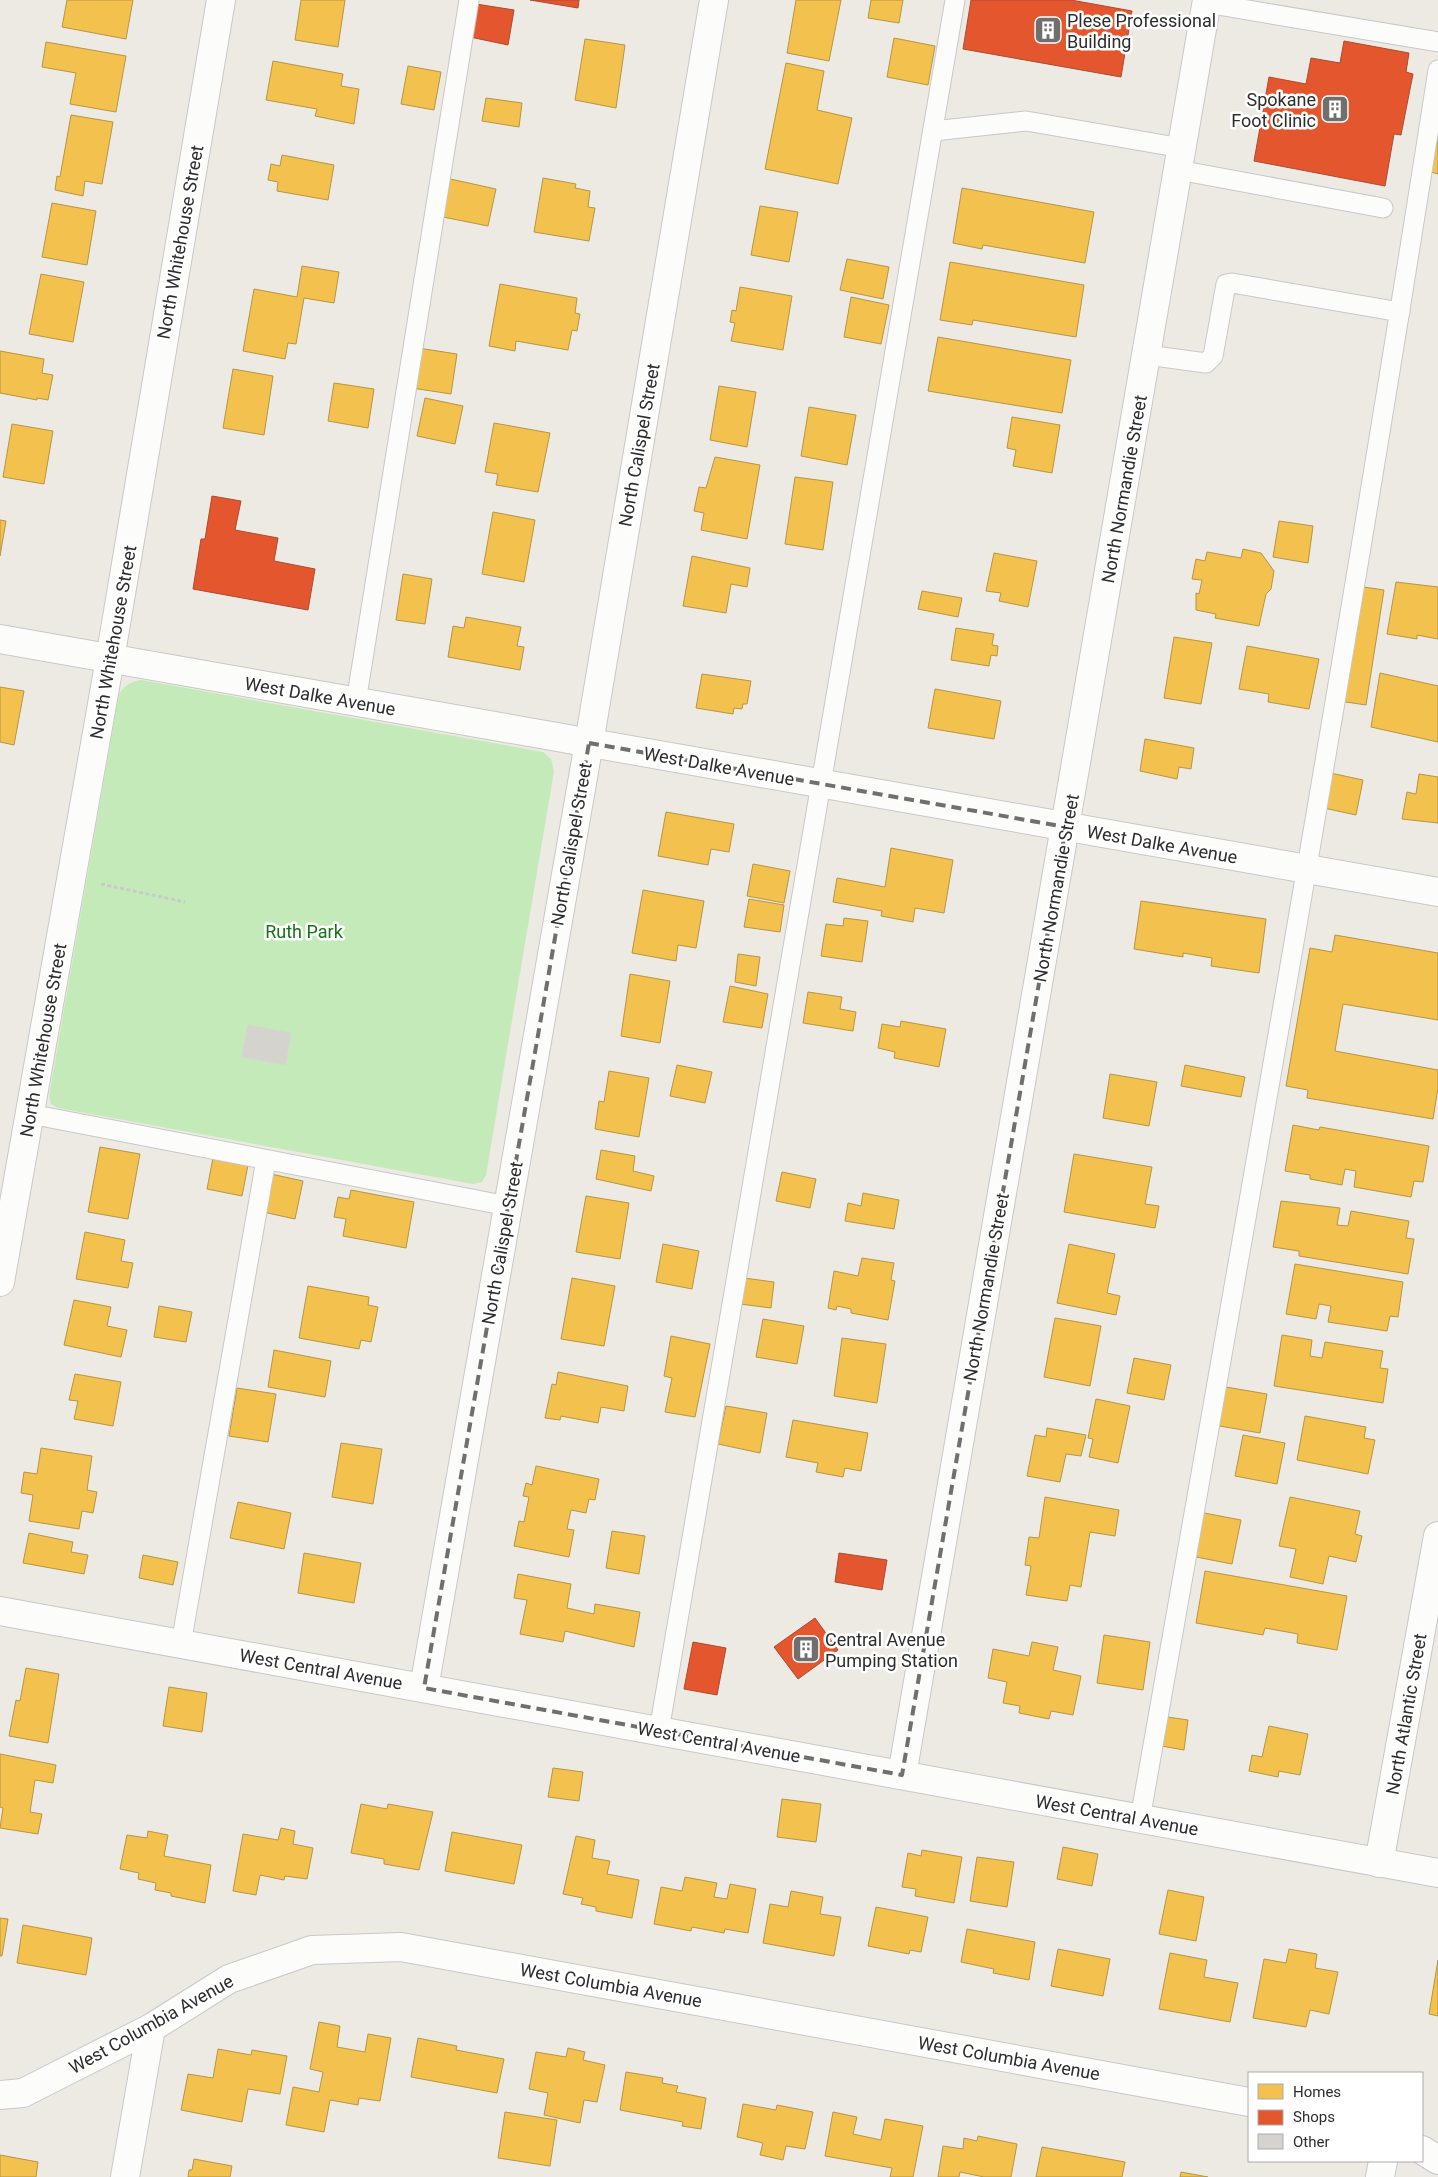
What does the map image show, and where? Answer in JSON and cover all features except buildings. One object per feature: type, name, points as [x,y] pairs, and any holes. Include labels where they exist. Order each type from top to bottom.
[{"type":"street","name":"North Whitehouse Street","points":[[0,1282],[110,659],[221,0]]},
{"type":"street","name":"North Calispel Street","points":[[424,1688],[589,742],[714,0]]},
{"type":"street","name":"North Normandie Street","points":[[902,1775],[1147,355],[1206,2]]},
{"type":"street","name":"West Dalke Avenue","points":[[0,638],[110,659],[1438,892]]},
{"type":"street","name":"North Atlantic Street","points":[[1379,1863],[1432,1602],[1438,1536]]},
{"type":"street","name":"West Central Avenue","points":[[0,1611],[1438,1873]]},
{"type":"street","name":"West Columbia Avenue","points":[[0,2095],[23,2093],[151,2028],[229,1980],[312,1950],[401,1947],[1248,2102]]},
{"type":"street","points":[[125,2177],[151,2028]]},
{"type":"street","points":[[1423,2151],[1438,2160]]},
{"type":"street","points":[[1380,2177],[1383,2162]]},
{"type":"lane","points":[[356,702],[469,0]]},
{"type":"lane","points":[[659,1731],[955,0]]},
{"type":"lane","points":[[1206,2],[1438,42]]},
{"type":"lane","points":[[1140,1819],[1306,869],[1400,312],[1438,70]]},
{"type":"lane","points":[[933,131],[1026,121],[1383,208]]},
{"type":"lane","points":[[1147,355],[1206,363],[1213,356],[1226,284],[1232,283],[1400,312]]},
{"type":"lane","points":[[30,1114],[508,1206]]},
{"type":"lane","points":[[181,1644],[266,1160]]},
{"type":"path","points":[[100,884],[185,902]]},
{"type":"highlighted area","points":[[589,743],[1066,827],[902,1775],[424,1688]]},
{"type":"green space","name":"Ruth Park","points":[[141,680],[543,752],[551,759],[554,771],[486,1175],[482,1182],[473,1184],[58,1108],[51,1104],[49,1096],[119,694],[128,684]]},
{"type":"place","name":"Plese Professional Building","points":[[1048,30]]},
{"type":"place","name":"Spokane Foot Clinic","points":[[1335,109]]},
{"type":"place","name":"Central Avenue Pumping Station","points":[[806,1649]]}]
